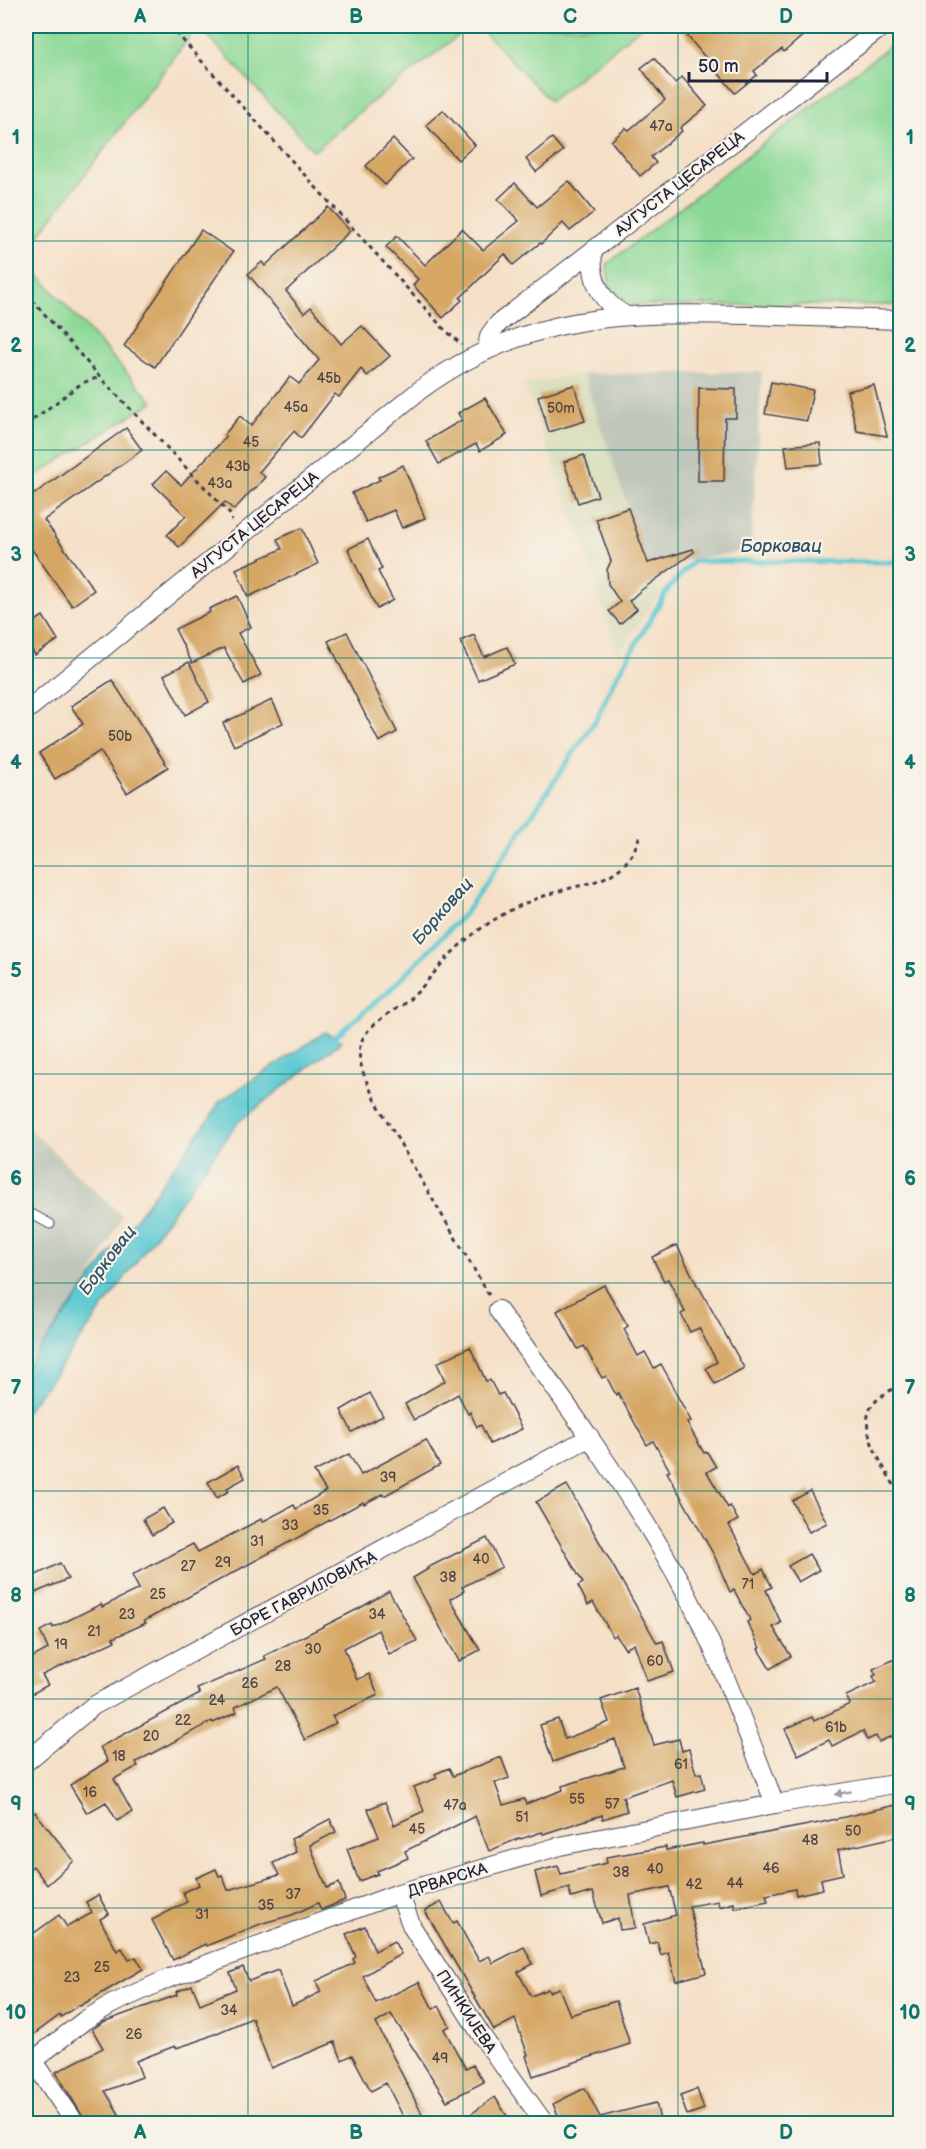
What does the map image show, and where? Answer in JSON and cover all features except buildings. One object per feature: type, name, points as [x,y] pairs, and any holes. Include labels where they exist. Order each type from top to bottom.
[{"type":"street","name":"АУГУСТА ЦЕСАРЕЦА","points":[[481,352],[489,334],[499,323],[883,26]]},
{"type":"street","points":[[594,251],[593,272],[600,291],[613,307],[625,315]]},
{"type":"street","name":"АУГУСТА ЦЕСАРЕЦА","points":[[26,711],[420,390],[481,352],[551,328],[625,315],[703,314],[900,320]]},
{"type":"street","points":[[498,1310],[590,1437],[637,1509],[679,1580],[720,1663],[775,1804]]},
{"type":"street","name":"БОРЕ ГАВРИЛОВИЋА","points":[[26,1762],[93,1706],[590,1437]]},
{"type":"street","name":"ДРВАРСКА","points":[[28,2059],[112,2004],[167,1979],[399,1893],[560,1846],[775,1804],[900,1783]]},
{"type":"street","name":"ПИНКИЈЕВА","points":[[399,1893],[412,1927],[484,2039],[545,2124]]},
{"type":"street","points":[[28,2059],[76,2124]]},
{"type":"lane","points":[[26,1211],[50,1224]]},
{"type":"path","points":[[170,26],[443,328],[481,352]]},
{"type":"path","points":[[26,293],[100,377],[229,513],[238,537]]},
{"type":"path","points":[[26,425],[82,383],[100,377]]},
{"type":"path","points":[[498,1310],[390,1125],[364,1073],[360,1059],[363,1036],[413,996],[471,935],[520,905],[600,881],[628,860],[636,847],[639,834]]},
{"type":"path","points":[[900,1384],[873,1403],[866,1424],[871,1440],[900,1495]]},
{"type":"shaded area","points":[[762,372],[751,551],[686,560],[653,582],[583,374]]},
{"type":"shaded area","points":[[583,374],[653,582],[661,590],[618,654],[584,547],[524,384]]},
{"type":"shaded area","points":[[26,1126],[122,1216],[81,1296],[26,1364]]},
{"type":"green space","points":[[26,26],[198,26],[26,252]]},
{"type":"green space","points":[[199,26],[471,26],[368,105],[314,151]]},
{"type":"green space","points":[[478,26],[642,26],[550,101]]},
{"type":"green space","points":[[900,38],[900,305],[631,305],[609,287],[607,264]]},
{"type":"green space","points":[[26,261],[153,402],[26,482]]},
{"type":"water","points":[[325,1032],[342,1041],[237,1123],[26,1411],[26,1368],[212,1115],[219,1102]]},
{"type":"waterway","name":"Борковац","points":[[330,1041],[393,987],[466,912],[597,718],[613,683],[668,589],[693,561],[900,562]]}]
